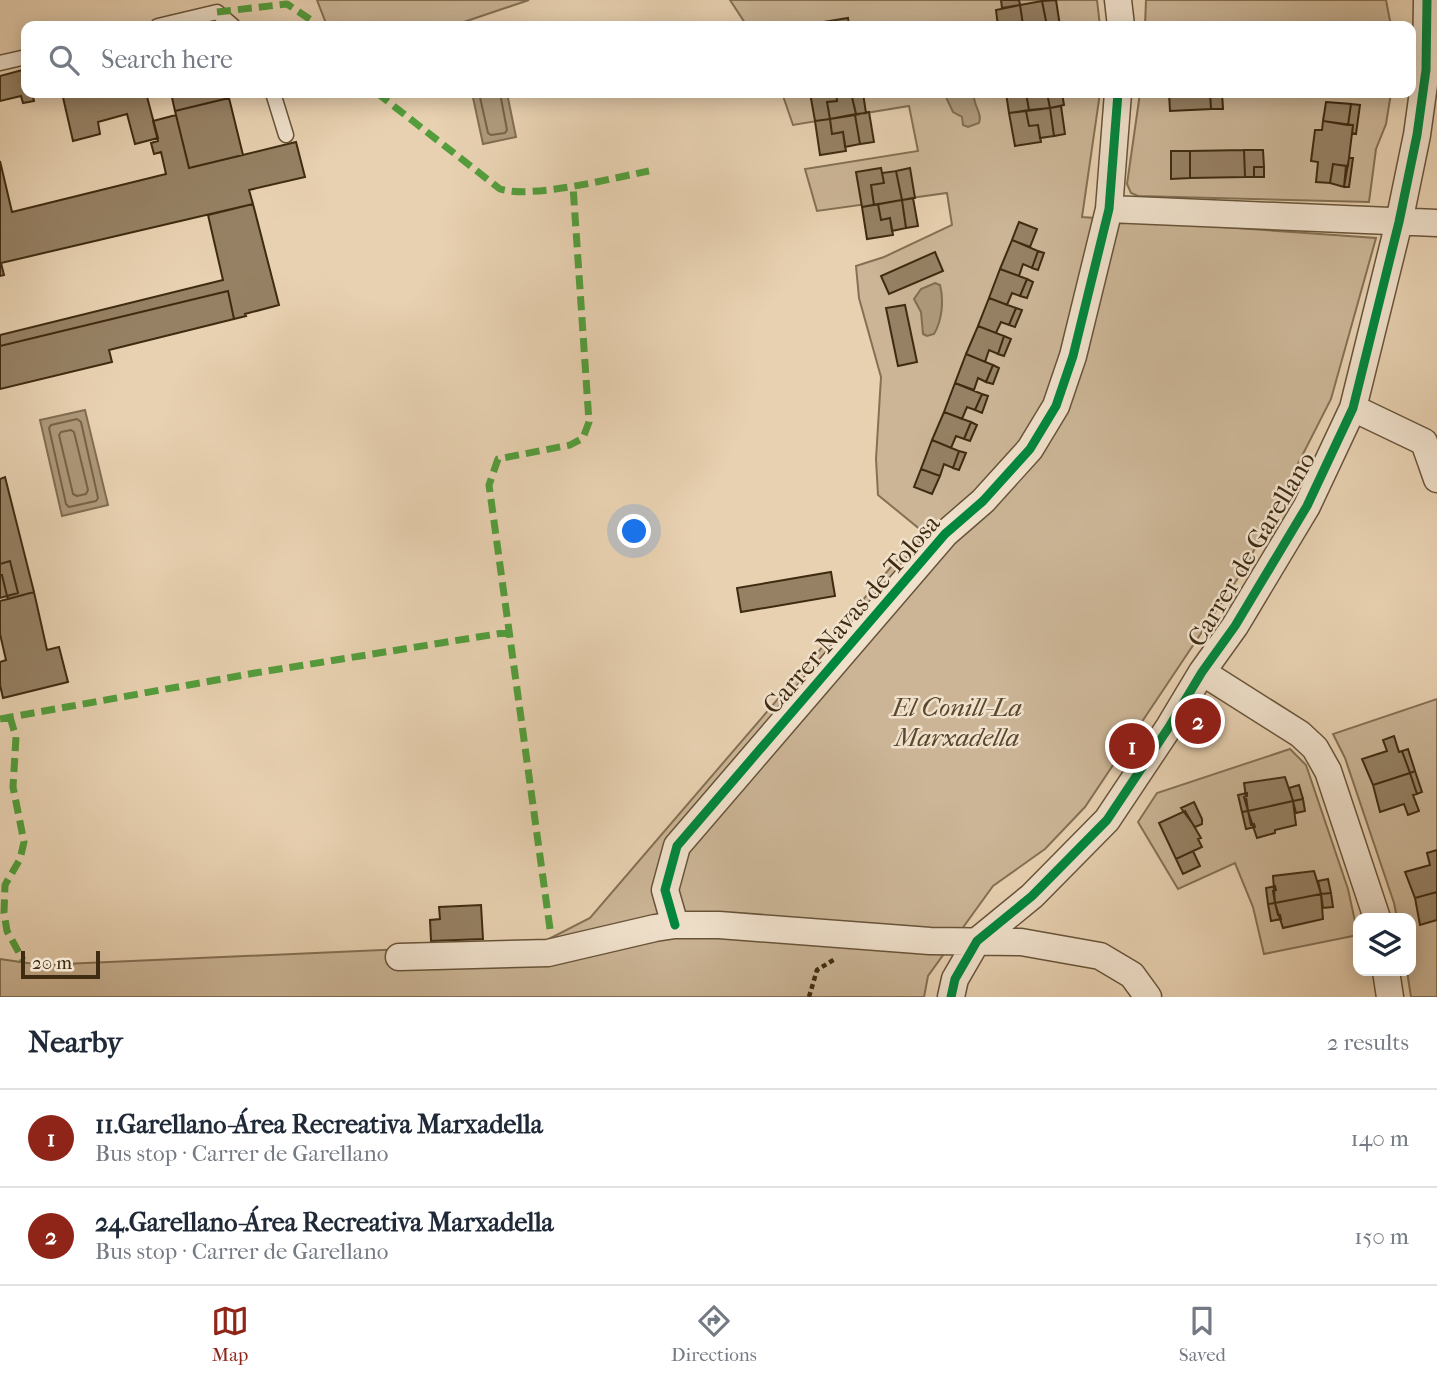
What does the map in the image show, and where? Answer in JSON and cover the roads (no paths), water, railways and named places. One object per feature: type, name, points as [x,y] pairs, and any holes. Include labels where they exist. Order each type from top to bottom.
[{"type":"street","points":[[1118,0],[1120,21]]},
{"type":"street","name":"Carrer de Garellano","points":[[951,997],[955,979],[977,941],[1032,896],[1107,820],[1202,672],[1235,626],[1307,506],[1353,408],[1399,222],[1417,135],[1426,70],[1427,0]]},
{"type":"street","name":"Carrer Navas de Tolosa","points":[[675,925],[665,890],[677,846],[945,534],[983,501],[1030,449],[1056,407],[1073,356],[1109,209],[1118,98]]},
{"type":"street","points":[[1109,209],[1437,223]]},
{"type":"street","points":[[1353,408],[1424,442],[1437,479]]},
{"type":"street","points":[[1202,672],[1300,734],[1315,748],[1328,771],[1375,913]]},
{"type":"street","points":[[399,957],[548,953],[675,925],[719,925],[930,941],[1021,942],[1100,956],[1132,975],[1148,997]]},
{"type":"street","points":[[1387,976],[1390,997]]},
{"type":"lane","points":[[179,21],[218,12],[228,21]]},
{"type":"lane","points":[[0,63],[21,58]]},
{"type":"lane","points":[[275,98],[286,135]]},
{"type":"water","points":[[473,98],[508,98],[516,137],[483,144]]},
{"type":"water","points":[[946,98],[974,98],[980,116],[979,123],[968,127],[963,125],[962,117],[953,112]]},
{"type":"water","points":[[935,283],[940,285],[942,310],[934,334],[927,336],[923,334],[921,312],[914,299],[921,289]]},
{"type":"water","points":[[85,410],[108,505],[62,516],[40,420]]},
{"type":"place","name":"24.Garellano-Área Recreativa Marxadella","points":[[1198,721]]},
{"type":"place","name":"11.Garellano-Área Recreativa Marxadella","points":[[1132,746]]},
{"type":"park label","name":"El Conill-La Marxadella","points":[[957,722]]}]
